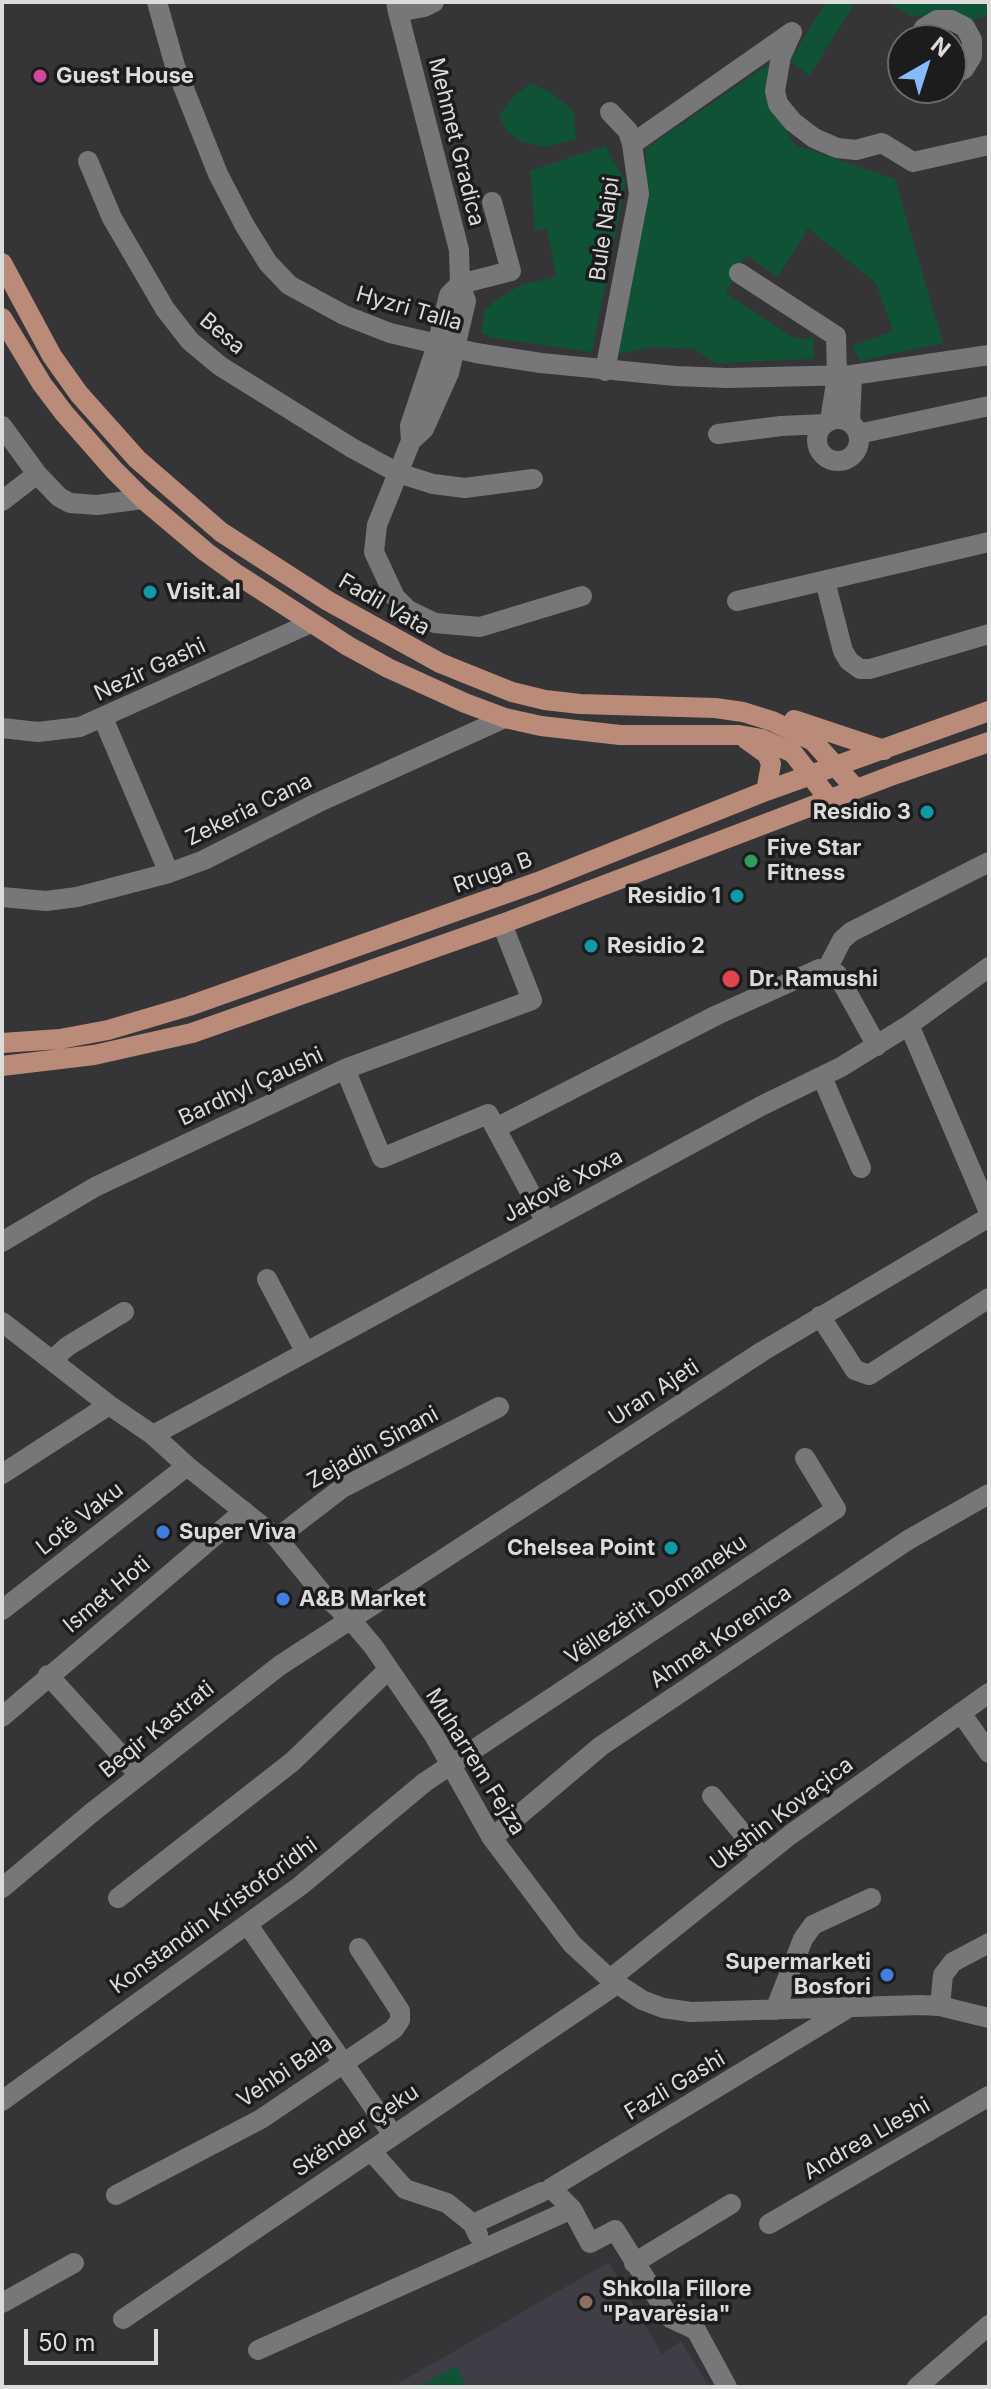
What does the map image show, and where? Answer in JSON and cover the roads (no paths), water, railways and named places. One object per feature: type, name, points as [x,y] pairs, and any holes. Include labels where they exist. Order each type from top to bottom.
[{"type":"main road","name":"Fadil Vata","points":[[2,263],[52,356],[79,394],[137,459],[221,532],[328,601],[440,663],[512,692],[580,704],[743,712],[793,729],[813,741],[856,789]]},
{"type":"main road","points":[[2,318],[35,374],[64,413],[143,499],[206,552],[311,623],[388,668],[505,718],[541,726],[593,733],[739,735],[778,744],[793,753],[829,799]]},
{"type":"main road","name":"Rruga B","points":[[2,1043],[60,1039],[108,1030],[189,1006],[538,882],[766,791],[989,711]]},
{"type":"main road","points":[[743,712],[774,714],[884,750]]},
{"type":"main road","points":[[739,735],[767,754],[771,773],[766,791]]},
{"type":"main road","points":[[2,1066],[94,1055],[192,1033],[502,924],[829,799],[989,742]]},
{"type":"street","name":"Hyzri Talla","points":[[157,2],[175,66],[218,174],[268,263],[289,285],[317,303],[373,327],[446,347],[605,371],[727,378],[844,375],[989,355]]},
{"type":"street","name":"Mehmet Gradica","points":[[434,2],[424,7],[397,7],[459,250],[460,284]]},
{"type":"street","points":[[929,24],[944,19],[961,24]]},
{"type":"street","points":[[967,65],[979,31]]},
{"type":"street","points":[[610,112],[628,131],[632,144],[792,32],[781,56],[775,91],[778,104],[793,122],[814,138],[837,148],[856,150],[882,143],[913,162],[989,145]]},
{"type":"street","name":"Bule Naipi","points":[[605,371],[639,194],[632,144]]},
{"type":"street","name":"Besa","points":[[88,161],[117,227],[165,309],[190,341],[247,384],[398,473],[433,484],[465,488],[533,479]]},
{"type":"street","name":"Mehmet Gradica","points":[[446,347],[449,295],[460,284],[511,271],[492,202]]},
{"type":"street","points":[[739,273],[836,336],[844,375],[841,426]]},
{"type":"street","points":[[446,347],[410,426],[411,441],[377,525],[374,552],[387,584],[408,610],[435,623],[480,627],[582,596]]},
{"type":"street","points":[[718,434],[781,426],[841,426],[989,406]]},
{"type":"street","points":[[2,426],[37,474],[59,497],[70,503],[97,505],[143,499]]},
{"type":"street","points":[[2,501],[37,474]]},
{"type":"street","points":[[737,601],[989,542]]},
{"type":"street","points":[[825,581],[843,651],[849,661],[860,669],[870,669],[989,634]]},
{"type":"street","name":"Nezir Gashi","points":[[2,728],[59,731],[103,718],[311,623]]},
{"type":"street","points":[[103,718],[169,873]]},
{"type":"street","name":"Zekeria Cana","points":[[2,897],[46,901],[77,897],[169,873],[204,860],[317,803],[505,718]]},
{"type":"street","points":[[827,969],[842,940],[851,932],[989,862]]},
{"type":"street","name":"Bardhyl Çaushi","points":[[2,1242],[95,1187],[345,1069],[532,1000],[502,924]]},
{"type":"street","name":"Jakovë Xoxa","points":[[153,1435],[761,1106],[822,1077],[909,1025],[989,967]]},
{"type":"street","points":[[496,1128],[717,1015],[819,969],[837,974],[877,1046]]},
{"type":"street","points":[[909,1025],[989,1214]]},
{"type":"street","points":[[345,1069],[382,1158],[488,1114],[546,1222]]},
{"type":"street","points":[[822,1077],[861,1168]]},
{"type":"street","name":"Uran Ajeti","points":[[351,1620],[820,1316],[989,1214]]},
{"type":"street","points":[[267,1279],[305,1351]]},
{"type":"street","points":[[820,1316],[855,1370],[869,1375],[989,1298]]},
{"type":"street","points":[[52,1360],[68,1346],[124,1312]]},
{"type":"street","name":"Muharrem Fejza","points":[[2,1322],[153,1435],[277,1538],[322,1593],[351,1620],[388,1670],[452,1765],[492,1838],[572,1944],[613,1982],[642,2000],[663,2008],[691,2012],[940,2006],[989,2018]]},
{"type":"street","points":[[2,1474],[109,1405]]},
{"type":"street","name":"Zejadin Sinani","points":[[277,1538],[342,1488],[499,1407]]},
{"type":"street","name":"Vëllezërit Domaneku","points":[[452,1765],[836,1509],[805,1458]]},
{"type":"street","name":"Lotë Vaku","points":[[2,1610],[187,1466]]},
{"type":"street","name":"Ahmet Korenica","points":[[492,1838],[601,1746],[908,1540],[989,1494]]},
{"type":"street","name":"Ismet Hoti","points":[[2,1717],[244,1511]]},
{"type":"street","name":"Beqir Kastrati","points":[[2,1888],[268,1674],[351,1620]]},
{"type":"street","points":[[118,1898],[292,1762],[388,1670]]},
{"type":"street","points":[[48,1675],[139,1775]]},
{"type":"street","name":"Ukshin Kovaçica","points":[[613,1982],[762,1857],[989,1693]]},
{"type":"street","points":[[961,1713],[989,1753]]},
{"type":"street","name":"Konstandin Kristoforidhi","points":[[2,2101],[248,1925],[425,1782],[452,1765]]},
{"type":"street","points":[[712,1796],[762,1857]]},
{"type":"street","points":[[775,2010],[803,1939],[813,1925],[871,1898]]},
{"type":"street","points":[[248,1925],[393,2135]]},
{"type":"street","points":[[940,2006],[943,1975],[953,1962],[989,1943]]},
{"type":"street","name":"Vehbi Bala","points":[[116,2195],[261,2119],[394,2029],[400,2020],[396,2001],[359,1948]]},
{"type":"street","name":"Skënder Çeku","points":[[123,2319],[613,1982]]},
{"type":"street","name":"Fazli Gashi","points":[[727,2387],[696,2330],[670,2318],[615,2230],[590,2243],[572,2209],[551,2188],[849,2008]]},
{"type":"street","name":"Andrea Lleshi","points":[[769,2224],[989,2096]]},
{"type":"street","points":[[371,2151],[405,2189],[447,2203],[473,2224],[484,2249]]},
{"type":"street","points":[[473,2224],[542,2192]]},
{"type":"street","points":[[634,2263],[731,2204]]},
{"type":"street","points":[[258,2350],[572,2209]]},
{"type":"street","points":[[2,2303],[74,2263]]},
{"type":"street","points":[[917,2387],[989,2325]]},
{"type":"place","name":"Guest House","points":[[40,76]]},
{"type":"place","name":"Visit.al","points":[[150,592]]},
{"type":"place","name":"Residio 3","points":[[927,812]]},
{"type":"place","name":"Five Star Fitness","points":[[751,861]]},
{"type":"place","name":"Residio 1","points":[[737,896]]},
{"type":"place","name":"Residio 2","points":[[591,946]]},
{"type":"place","name":"Dr. Ramushi","points":[[731,979]]},
{"type":"place","name":"Super Viva","points":[[163,1532]]},
{"type":"place","name":"Chelsea Point","points":[[671,1548]]},
{"type":"place","name":"A&B Market","points":[[283,1599]]},
{"type":"place","name":"Supermarketi Bosfori","points":[[887,1975]]},
{"type":"place","name":"Shkolla Fillore \"Pavarësia\"","points":[[586,2302]]}]
